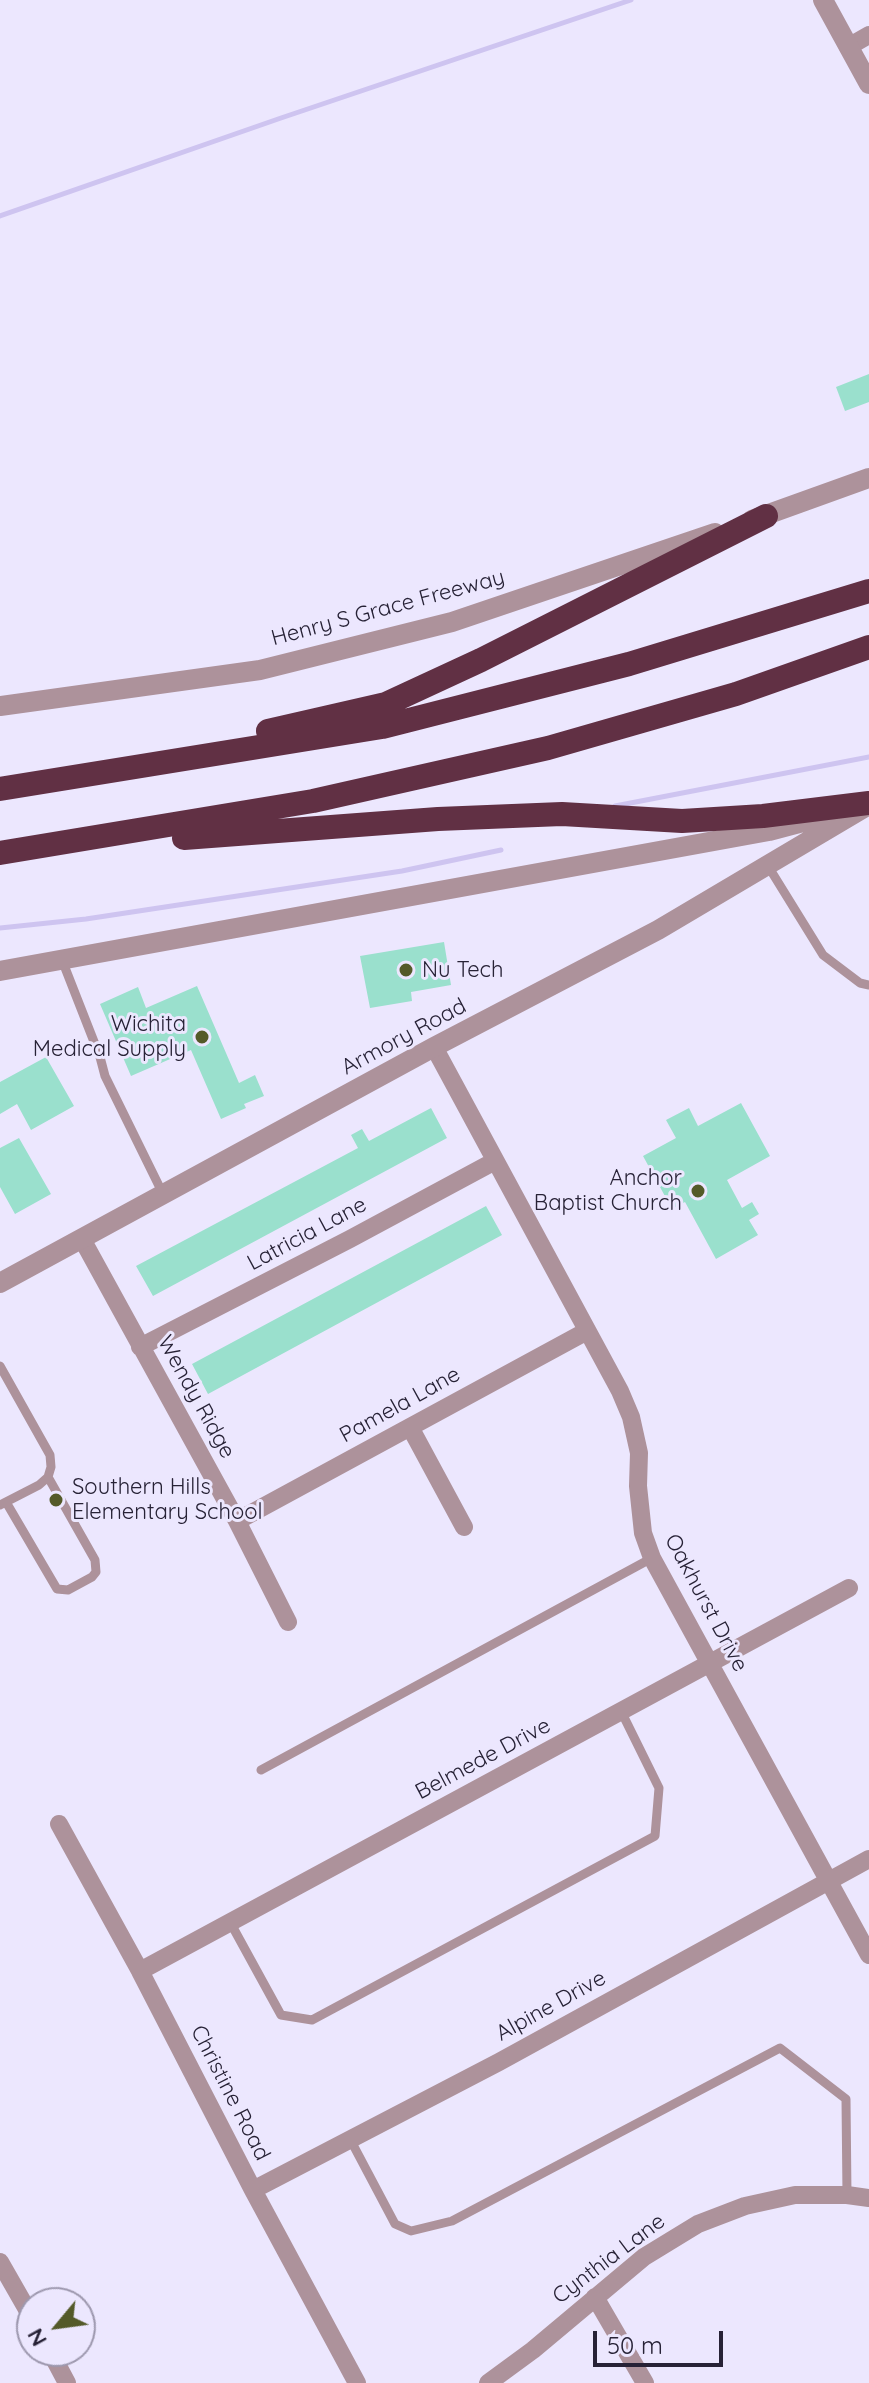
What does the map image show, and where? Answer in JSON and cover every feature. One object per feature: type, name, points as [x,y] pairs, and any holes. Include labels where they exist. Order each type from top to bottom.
[{"type":"highway","points":[[12,788],[386,704],[481,660],[766,516]]},
{"type":"highway","points":[[12,788],[382,727],[629,664],[869,591]]},
{"type":"highway","points":[[5,853],[313,801],[548,748],[736,694],[869,647]]},
{"type":"highway","points":[[5,853],[438,819],[562,814],[682,821],[869,804]]},
{"type":"street","points":[[823,0],[869,84]]},
{"type":"street","points":[[848,47],[869,35]]},
{"type":"street","name":"Henry S Grace Freeway","points":[[0,706],[274,666],[452,622],[869,478]]},
{"type":"street","points":[[0,971],[769,831],[869,804]]},
{"type":"street","name":"Armory Road","points":[[0,1283],[434,1047],[658,930],[869,804]]},
{"type":"street","name":"Oakhurst Drive","points":[[434,1047],[620,1391],[631,1417],[639,1453],[638,1486],[643,1533],[652,1558],[869,1955]]},
{"type":"street","name":"Latricia Lane","points":[[140,1347],[495,1161]]},
{"type":"street","name":"Wendy Ridge","points":[[82,1239],[237,1521],[288,1622]]},
{"type":"street","name":"Pamela Lane","points":[[237,1521],[587,1331]]},
{"type":"street","points":[[410,1427],[464,1527]]},
{"type":"street","name":"Belmede Drive","points":[[140,1971],[849,1588]]},
{"type":"street","name":"Christine Road","points":[[59,1824],[357,2383]]},
{"type":"street","name":"Alpine Drive","points":[[253,2190],[499,2062],[869,1859]]},
{"type":"street","name":"Cynthia Lane","points":[[488,2383],[533,2350],[644,2257],[698,2224],[764,2200],[795,2195],[869,2198]]},
{"type":"street","points":[[0,2262],[16,2290]]},
{"type":"street","points":[[595,2297],[645,2383]]},
{"type":"lane","points":[[767,864],[823,955],[860,983],[869,985]]},
{"type":"lane","points":[[62,960],[105,1076],[163,1194]]},
{"type":"lane","points":[[0,1366],[50,1455],[51,1467],[48,1477],[39,1485],[3,1503],[57,1589],[68,1590],[92,1577],[96,1572],[95,1560],[48,1477]]},
{"type":"lane","points":[[261,1770],[652,1558]]},
{"type":"lane","points":[[230,1922],[281,2015],[312,2020],[655,1836],[659,1788],[621,1711]]},
{"type":"lane","points":[[350,2139],[395,2224],[411,2231],[452,2221],[780,2048],[846,2099],[847,2195]]},
{"type":"building","points":[[869,374],[869,402],[845,411],[836,387]]},
{"type":"building","name":"Nu Tech","points":[[444,942],[451,985],[411,992],[412,1001],[370,1008],[360,956]]},
{"type":"building","points":[[197,986],[239,1083],[255,1075],[264,1096],[221,1119],[191,1050],[131,1076],[100,1004],[138,987],[146,1008]]},
{"type":"building","points":[[46,1057],[74,1106],[31,1130],[17,1104],[0,1114],[0,1082]]},
{"type":"building","name":"Anchor Baptist Church","points":[[741,1103],[770,1156],[727,1180],[742,1208],[752,1202],[759,1214],[749,1220],[758,1235],[716,1259],[685,1202],[672,1209],[643,1156],[676,1138],[666,1120],[689,1108],[698,1126]]},
{"type":"building","points":[[431,1108],[447,1138],[153,1296],[136,1266],[358,1148],[351,1135],[362,1129],[369,1141]]},
{"type":"building","points":[[19,1138],[51,1194],[15,1214],[0,1187],[0,1148]]},
{"type":"building","points":[[486,1206],[502,1235],[208,1394],[192,1364]]},
{"type":"waterway","points":[[0,216],[631,0]]},
{"type":"waterway","points":[[615,806],[869,757]]},
{"type":"waterway","points":[[0,928],[86,919],[402,871],[501,850]]},
{"type":"place","name":"Nu Tech","points":[[406,970]]},
{"type":"place","name":"Wichita Medical Supply","points":[[202,1037]]},
{"type":"place","name":"Anchor Baptist Church","points":[[698,1191]]},
{"type":"place","name":"Southern Hills Elementary School","points":[[56,1500]]}]
